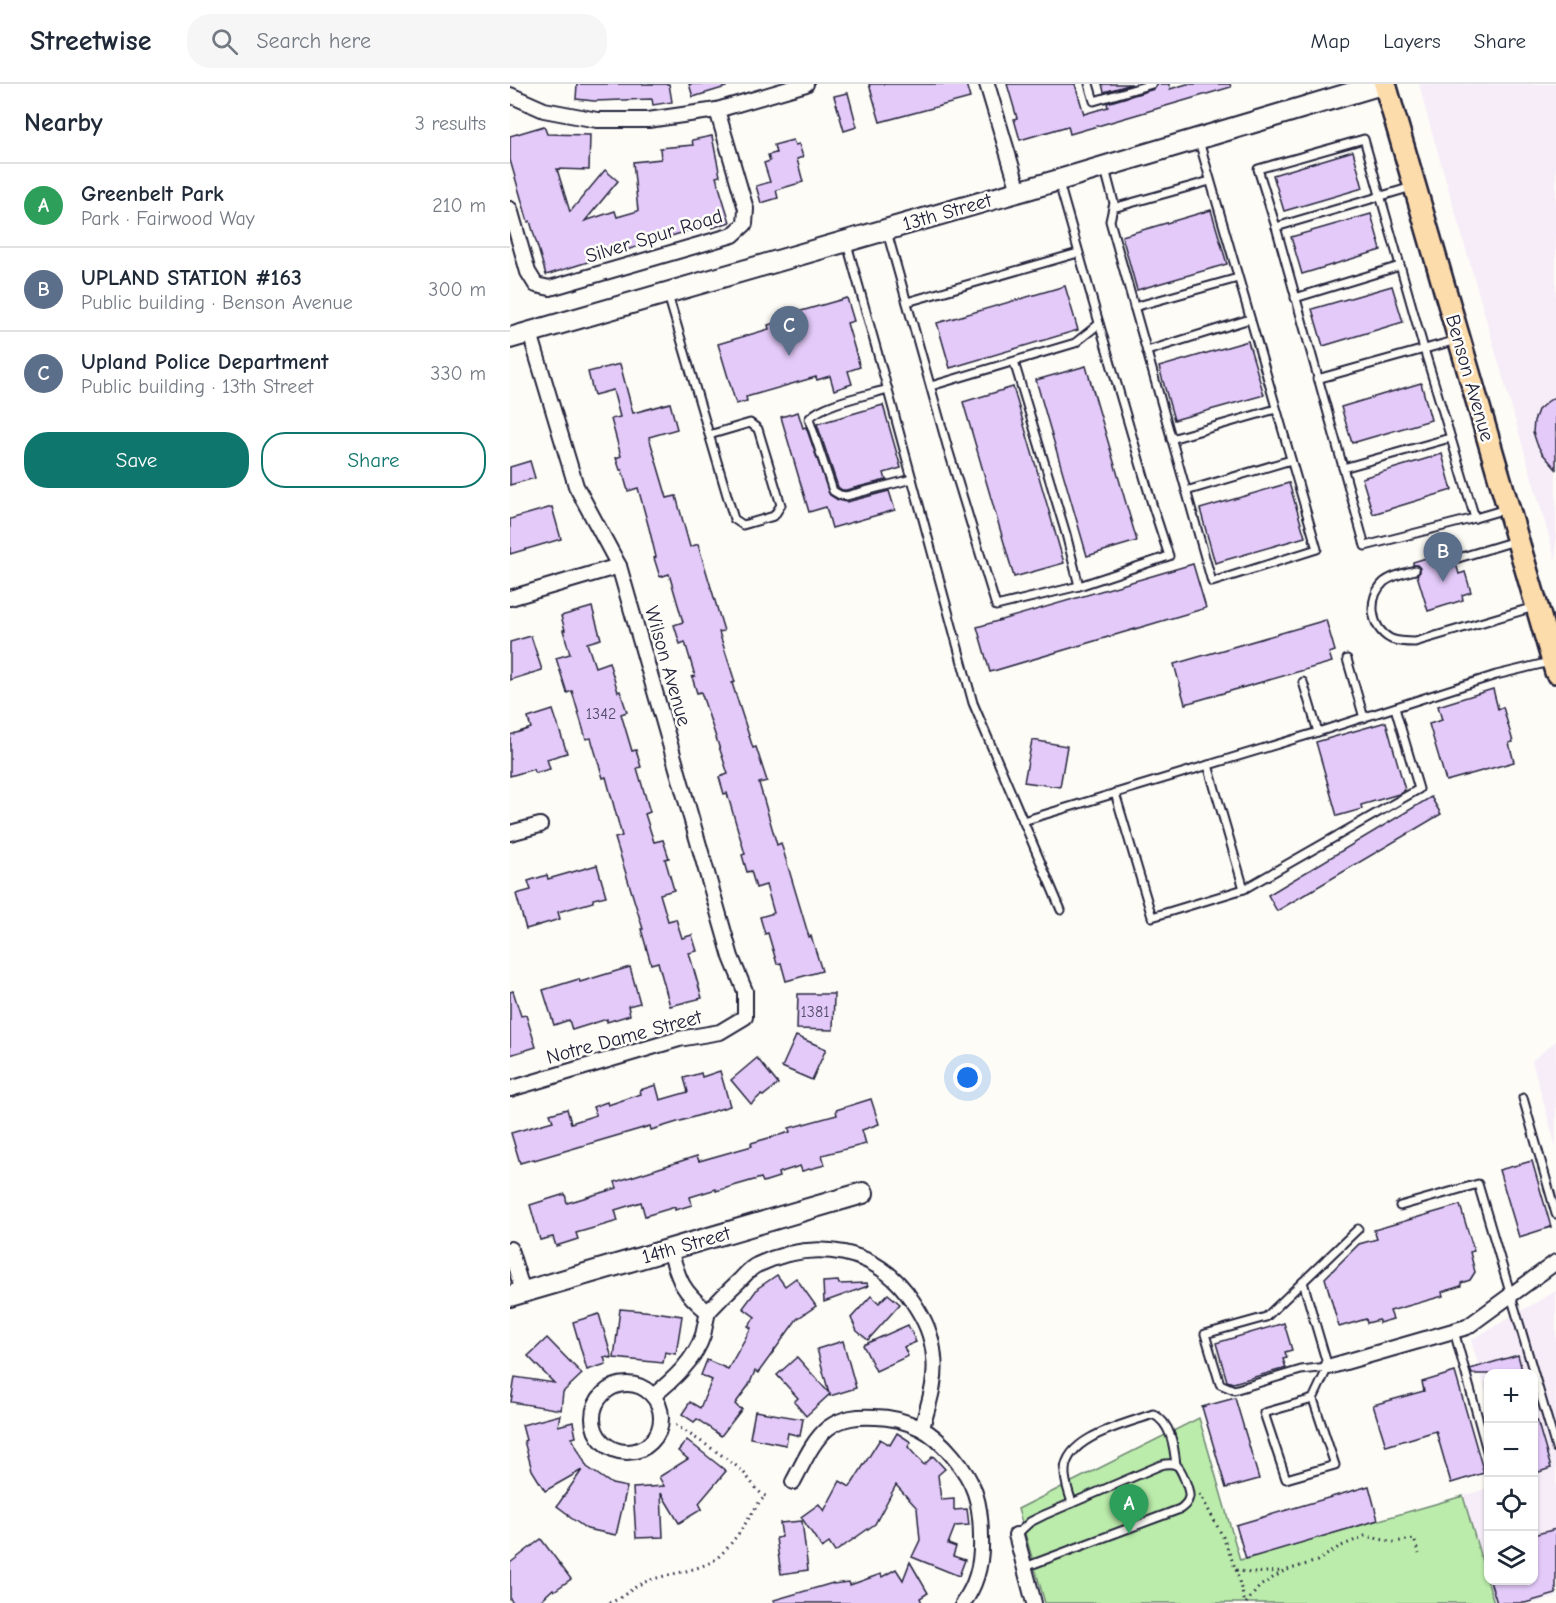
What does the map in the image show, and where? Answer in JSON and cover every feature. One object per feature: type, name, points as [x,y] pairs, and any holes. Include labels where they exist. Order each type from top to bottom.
[{"type":"main road","name":"Benson Avenue","points":[[1384,84],[1554,667]]},
{"type":"street","points":[[510,95],[544,110],[597,120],[648,120],[717,110],[806,84]]},
{"type":"street","points":[[987,84],[1019,192]]},
{"type":"street","name":"13th Street","points":[[510,338],[1019,192],[1384,84]]},
{"type":"street","name":"Silver Spur Road","points":[[510,209],[528,272],[536,285],[550,288],[733,234],[745,224],[746,209],[717,110]]},
{"type":"street","name":"Wilson Avenue","points":[[530,333],[576,486],[619,566],[731,957],[745,991],[745,1017]]},
{"type":"street","points":[[510,598],[619,566]]},
{"type":"street","points":[[510,833],[540,825]]},
{"type":"street","name":"Notre Dame Street","points":[[510,1089],[679,1039],[720,1032],[745,1017]]},
{"type":"street","name":"14th Street","points":[[516,1294],[863,1193]]},
{"type":"street","points":[[510,1250],[516,1294]]},
{"type":"street","points":[[670,1250],[681,1283],[692,1299],[708,1312]]},
{"type":"street","points":[[653,1396],[672,1381],[689,1361],[702,1337],[708,1312],[754,1266],[779,1256],[806,1250],[830,1250],[855,1255],[880,1268],[898,1282],[910,1296],[925,1321],[931,1338],[934,1358],[934,1383],[922,1428]]},
{"type":"street","points":[[1328,1367],[1467,1328],[1556,1262]]},
{"type":"street","points":[[630,1384],[643,1388],[653,1396],[660,1408],[661,1421],[657,1434],[649,1444],[637,1450],[623,1452],[611,1448],[600,1440],[594,1428],[593,1414],[596,1402],[605,1392],[617,1385],[630,1384]]},
{"type":"street","points":[[793,1482],[819,1437],[839,1421],[851,1417],[881,1417],[922,1428],[947,1449],[963,1467],[975,1491],[981,1518],[982,1556],[972,1591],[963,1603]]},
{"type":"street","points":[[1016,1535],[1034,1603]]},
{"type":"lane","points":[[1089,84],[1094,101],[1152,84]]},
{"type":"lane","points":[[1104,167],[1114,203],[1110,221],[1212,582],[1317,549],[1198,139]]},
{"type":"lane","points":[[1475,518],[1364,139],[1258,169],[1365,546],[1475,518],[1508,508]]},
{"type":"lane","points":[[886,230],[948,449],[996,606],[1079,586],[1169,556],[1078,253],[1059,180]]},
{"type":"lane","points":[[1113,208],[1210,181]]},
{"type":"lane","points":[[1276,227],[1415,187]]},
{"type":"lane","points":[[846,241],[974,703],[1061,910]]},
{"type":"lane","points":[[907,302],[1078,253]]},
{"type":"lane","points":[[1295,298],[1400,267]]},
{"type":"lane","points":[[1134,307],[1238,278]]},
{"type":"lane","points":[[668,292],[734,519],[743,525],[774,516],[781,505],[758,429],[750,423],[710,435]]},
{"type":"lane","points":[[1147,351],[1250,319]]},
{"type":"lane","points":[[931,386],[1075,343],[1099,324]]},
{"type":"lane","points":[[1317,379],[1459,339]]},
{"type":"lane","points":[[1014,362],[1063,523],[1079,586]]},
{"type":"lane","points":[[888,389],[826,407],[813,413],[809,419],[833,491],[846,496],[912,478]]},
{"type":"lane","points":[[1171,439],[1276,409]]},
{"type":"lane","points":[[1343,468],[1450,438]]},
{"type":"lane","points":[[1186,491],[1291,460]]},
{"type":"lane","points":[[1455,559],[1518,541]]},
{"type":"lane","points":[[1415,570],[1395,576],[1385,582],[1373,601],[1376,623],[1383,633],[1392,639],[1415,642],[1537,606]]},
{"type":"lane","points":[[1347,659],[1364,718]]},
{"type":"lane","points":[[1023,821],[1364,718],[1496,675],[1554,667]]},
{"type":"lane","points":[[1303,682],[1318,732]]},
{"type":"lane","points":[[1115,793],[1152,917],[1244,889],[1419,789],[1395,708]]},
{"type":"lane","points":[[1208,765],[1244,889]]},
{"type":"lane","points":[[1522,1098],[1556,1214]]},
{"type":"lane","points":[[1400,1206],[1478,1184],[1556,1448]]},
{"type":"lane","points":[[1328,1367],[1301,1370],[1234,1390],[1220,1384],[1204,1334],[1266,1317],[1358,1229]]},
{"type":"lane","points":[[1303,1282],[1328,1367],[1313,1399],[1335,1465],[1286,1479],[1264,1413],[1313,1399]]},
{"type":"lane","points":[[1454,1331],[1484,1440]]},
{"type":"lane","points":[[1072,1503],[1065,1479],[1065,1467],[1078,1445],[1098,1434],[1153,1414],[1161,1418],[1166,1425],[1176,1465]]},
{"type":"lane","points":[[1016,1535],[1030,1522],[1161,1465],[1176,1465],[1180,1468],[1190,1494],[1185,1505],[1180,1509],[1024,1567]]},
{"type":"path","points":[[609,1603],[641,1584],[710,1563],[727,1548],[760,1501],[766,1496],[761,1495],[750,1479],[732,1463],[676,1425]]},
{"type":"path","points":[[1200,1494],[1224,1537],[1245,1603]]},
{"type":"path","points":[[1236,1570],[1251,1573],[1284,1571],[1317,1561],[1339,1547],[1365,1536],[1394,1542],[1414,1539],[1419,1554]]},
{"type":"path","points":[[1245,1603],[1260,1586],[1284,1571]]},
{"type":"shaded area","points":[[1419,84],[1556,84],[1556,561],[1425,108]]},
{"type":"shaded area","points":[[1556,1041],[1556,1147],[1532,1061]]},
{"type":"shaded area","points":[[1556,1291],[1556,1597],[1536,1603],[1495,1603],[1490,1585],[1538,1585],[1538,1369],[1484,1369],[1484,1385],[1471,1340]]},
{"type":"shaded area","points":[[1484,1489],[1484,1567],[1463,1496]]},
{"type":"green space","points":[[1199,1418],[1240,1560],[1463,1496],[1484,1568],[1484,1585],[1489,1585],[1494,1603],[1045,1603],[1018,1509]]},
{"type":"building","points":[[577,84],[669,84],[672,102],[653,105],[652,99],[594,101],[576,99]]},
{"type":"building","points":[[689,84],[725,84],[726,87],[693,97]]},
{"type":"building","points":[[869,84],[966,84],[970,98],[880,122]]},
{"type":"building","points":[[1007,84],[1075,84],[1084,114],[1108,107],[1107,103],[1154,89],[1158,84],[1169,84],[1170,89],[1187,84],[1230,84],[1231,87],[1070,134],[1068,126],[1020,140],[1014,119],[1017,118]]},
{"type":"building","points":[[1102,84],[1132,84],[1104,92]]},
{"type":"building","points":[[848,93],[857,127],[844,131],[834,96]]},
{"type":"building","points":[[544,126],[547,134],[590,135],[589,170],[557,169],[570,212],[605,170],[618,181],[585,221],[615,211],[617,217],[638,211],[633,162],[661,159],[660,148],[693,145],[692,140],[712,136],[720,176],[716,177],[730,222],[712,228],[710,224],[546,275],[510,160],[510,136]]},
{"type":"building","points":[[793,140],[795,145],[799,144],[803,157],[797,159],[803,182],[776,190],[778,198],[761,203],[756,186],[770,182],[764,163],[770,161],[768,155],[776,153],[774,145]]},
{"type":"building","points":[[1353,151],[1363,188],[1284,211],[1273,175]]},
{"type":"building","points":[[1211,210],[1227,264],[1137,290],[1122,236]]},
{"type":"building","points":[[1371,214],[1381,250],[1302,274],[1291,237]]},
{"type":"building","points":[[1065,286],[1078,330],[950,368],[937,323]]},
{"type":"building","points":[[1392,286],[1403,322],[1323,346],[1312,309]]},
{"type":"building","points":[[847,298],[854,321],[847,323],[860,367],[848,371],[852,384],[834,390],[830,376],[817,380],[816,377],[746,397],[747,401],[736,404],[718,344],[769,329],[768,325],[781,321],[780,317]]},
{"type":"building","points":[[1248,341],[1264,395],[1174,420],[1159,367]]},
{"type":"building","points":[[620,364],[633,413],[670,403],[677,429],[649,437],[667,498],[676,496],[690,547],[698,544],[724,631],[719,632],[735,682],[732,683],[753,748],[756,747],[767,781],[759,783],[777,845],[781,843],[809,937],[811,936],[822,971],[786,981],[781,963],[777,964],[768,933],[765,934],[760,917],[774,913],[766,885],[756,888],[751,871],[747,872],[742,855],[745,854],[727,793],[724,794],[719,777],[728,774],[701,692],[697,693],[692,677],[695,676],[685,642],[680,644],[674,625],[683,622],[669,574],[660,577],[638,488],[628,491],[616,458],[621,456],[611,419],[620,417],[613,390],[594,395],[588,372]]},
{"type":"building","points":[[1086,366],[1137,541],[1087,556],[1036,380]]},
{"type":"building","points":[[1421,383],[1431,420],[1352,443],[1341,407]]},
{"type":"building","points":[[1013,387],[1064,563],[1014,577],[963,402]]},
{"type":"building","points":[[1556,396],[1556,469],[1542,453],[1533,432],[1538,410]]},
{"type":"building","points":[[883,405],[901,468],[884,473],[886,480],[842,490],[838,487],[817,424]]},
{"type":"building","points":[[798,412],[803,428],[806,427],[830,495],[847,502],[889,491],[895,510],[832,528],[826,507],[809,512],[781,417]]},
{"type":"building","points":[[1442,454],[1452,490],[1373,514],[1362,478]]},
{"type":"building","points":[[530,461],[535,478],[510,485],[510,467]]},
{"type":"building","points":[[1289,483],[1305,537],[1215,563],[1200,509]]},
{"type":"building","points":[[552,507],[561,539],[510,554],[510,519]]},
{"type":"building","points":[[1452,550],[1450,561],[1456,564],[1459,574],[1465,572],[1471,592],[1462,595],[1463,600],[1428,611],[1417,575],[1420,568],[1413,565],[1413,562]]},
{"type":"building","points":[[1193,564],[1206,608],[990,672],[977,627]]},
{"type":"building","points":[[592,607],[601,639],[587,643],[595,667],[609,662],[627,712],[621,714],[632,751],[636,750],[641,767],[637,768],[650,812],[645,814],[654,842],[663,840],[669,858],[665,859],[674,890],[660,894],[668,921],[676,919],[682,938],[692,935],[697,951],[689,953],[702,998],[670,1006],[658,962],[651,964],[641,929],[643,929],[615,838],[622,836],[606,777],[603,778],[591,738],[586,739],[572,691],[567,693],[556,658],[570,654],[561,616]]},
{"type":"building","points":[[1326,620],[1335,651],[1329,653],[1332,662],[1185,704],[1174,664]]},
{"type":"building","points":[[531,636],[542,670],[510,680],[510,642]]},
{"type":"building","points":[[1493,689],[1498,709],[1503,707],[1513,742],[1509,743],[1514,762],[1446,781],[1429,724],[1442,720],[1438,706]]},
{"type":"building","points":[[553,710],[567,753],[547,759],[550,769],[535,773],[534,769],[510,776],[510,735],[531,728],[528,718]]},
{"type":"building","points":[[1386,722],[1405,790],[1399,794],[1361,805],[1362,809],[1337,816],[1316,742]]},
{"type":"building","points":[[1032,740],[1067,746],[1060,787],[1024,782]]},
{"type":"building","points":[[1431,797],[1441,814],[1277,911],[1268,895]]},
{"type":"building","points":[[597,865],[606,896],[558,912],[560,919],[526,929],[516,894],[531,890],[528,881],[547,875],[548,879]]},
{"type":"building","points":[[630,967],[640,1003],[628,1006],[630,1015],[607,1022],[607,1019],[572,1030],[569,1020],[554,1025],[543,990]]},
{"type":"building","points":[[513,991],[521,1016],[526,1015],[536,1047],[510,1055],[510,992]]},
{"type":"building","points":[[798,994],[834,994],[833,1030],[797,1029]]},
{"type":"building","points":[[796,1036],[826,1049],[812,1080],[782,1067]]},
{"type":"building","points":[[757,1058],[778,1084],[751,1104],[731,1080]]},
{"type":"building","points":[[720,1071],[730,1106],[651,1130],[650,1126],[520,1163],[511,1133],[553,1121],[550,1114],[567,1109],[571,1123],[596,1115],[593,1107],[607,1102],[608,1105],[641,1094],[640,1090],[656,1085],[660,1100],[688,1092],[684,1078],[701,1073],[702,1077]]},
{"type":"building","points":[[871,1099],[879,1124],[862,1130],[866,1144],[822,1155],[825,1165],[802,1171],[800,1166],[778,1173],[779,1177],[763,1182],[761,1178],[716,1191],[716,1189],[690,1197],[692,1205],[675,1210],[675,1207],[645,1216],[641,1202],[615,1210],[618,1221],[576,1233],[578,1239],[556,1246],[553,1237],[540,1240],[530,1205],[565,1194],[567,1203],[617,1188],[615,1182],[697,1156],[699,1161],[752,1146],[751,1143],[790,1132],[789,1128],[837,1115],[836,1110]]},
{"type":"building","points":[[1532,1161],[1551,1227],[1519,1237],[1499,1170]]},
{"type":"building","points":[[1460,1205],[1474,1251],[1470,1252],[1475,1272],[1470,1280],[1461,1283],[1461,1286],[1442,1292],[1443,1296],[1390,1311],[1393,1319],[1379,1323],[1379,1320],[1367,1323],[1366,1319],[1339,1327],[1325,1278],[1359,1244],[1377,1239],[1374,1230]]},
{"type":"building","points":[[777,1275],[785,1286],[796,1278],[816,1306],[797,1319],[758,1373],[755,1371],[749,1385],[735,1404],[742,1409],[721,1436],[697,1419],[694,1422],[682,1414],[690,1402],[700,1408],[712,1380],[701,1375],[707,1360],[728,1369],[751,1328],[748,1326],[755,1317],[743,1308],[758,1288]]},
{"type":"building","points":[[838,1281],[839,1284],[867,1283],[868,1286],[824,1302],[823,1282]]},
{"type":"building","points":[[888,1294],[900,1304],[868,1340],[857,1331],[851,1318],[871,1296],[879,1303]]},
{"type":"building","points":[[620,1309],[682,1316],[676,1354],[665,1352],[663,1363],[614,1358]]},
{"type":"building","points":[[599,1314],[612,1358],[604,1357],[606,1364],[587,1370],[573,1322]]},
{"type":"building","points":[[1284,1323],[1292,1350],[1285,1352],[1287,1358],[1283,1359],[1286,1368],[1233,1383],[1227,1381],[1216,1343]]},
{"type":"building","points":[[908,1325],[916,1342],[904,1347],[908,1356],[876,1371],[863,1345]]},
{"type":"building","points":[[547,1338],[582,1374],[563,1392],[561,1410],[511,1402],[515,1377],[554,1383],[528,1356]]},
{"type":"building","points":[[843,1341],[856,1388],[830,1396],[830,1394],[806,1416],[794,1402],[798,1398],[777,1375],[797,1357],[829,1393],[817,1349]]},
{"type":"building","points":[[1518,1355],[1522,1369],[1484,1369],[1484,1374],[1472,1374],[1470,1369]]},
{"type":"building","points":[[1455,1372],[1484,1473],[1451,1483],[1436,1431],[1386,1446],[1373,1405],[1424,1391],[1422,1382]]},
{"type":"building","points":[[1235,1398],[1259,1479],[1226,1488],[1202,1407]]},
{"type":"building","points":[[755,1411],[803,1419],[800,1436],[788,1433],[786,1445],[750,1438]]},
{"type":"building","points":[[560,1415],[558,1426],[573,1422],[576,1437],[572,1438],[587,1467],[612,1484],[627,1487],[616,1535],[587,1529],[557,1506],[582,1470],[545,1491],[532,1470],[522,1425]]},
{"type":"building","points":[[1538,1423],[1551,1468],[1538,1472]]},
{"type":"building","points":[[897,1433],[911,1442],[908,1447],[924,1465],[933,1456],[945,1469],[938,1475],[941,1500],[954,1499],[954,1510],[967,1509],[969,1525],[955,1526],[948,1544],[956,1547],[953,1556],[965,1560],[959,1576],[912,1557],[920,1540],[917,1508],[896,1485],[875,1524],[835,1552],[829,1543],[822,1548],[801,1517],[819,1504],[824,1511],[840,1481],[850,1487],[880,1439],[890,1445]]},
{"type":"building","points":[[687,1440],[726,1471],[699,1503],[702,1509],[679,1523],[661,1493],[663,1537],[636,1538],[633,1488],[664,1486],[659,1477],[688,1459],[678,1451]]},
{"type":"building","points":[[1369,1486],[1378,1520],[1246,1559],[1236,1525]]},
{"type":"building","points":[[802,1521],[808,1570],[781,1574],[776,1538],[782,1537],[780,1523]]},
{"type":"building","points":[[1556,1529],[1556,1594],[1525,1603],[1497,1603],[1491,1585],[1538,1585],[1538,1534]]},
{"type":"building","points":[[541,1539],[571,1579],[554,1591],[553,1589],[538,1603],[514,1603],[510,1599],[510,1563]]},
{"type":"building","points":[[910,1562],[928,1593],[920,1598],[922,1603],[774,1603],[774,1600],[833,1583],[849,1582],[850,1585],[881,1574],[882,1577],[896,1569],[903,1580]]},
{"type":"place","name":"Upland Police Department","points":[[789,356]]},
{"type":"place","name":"UPLAND STATION #163","points":[[1443,582]]},
{"type":"place","name":"Greenbelt Park","points":[[1129,1534]]}]
